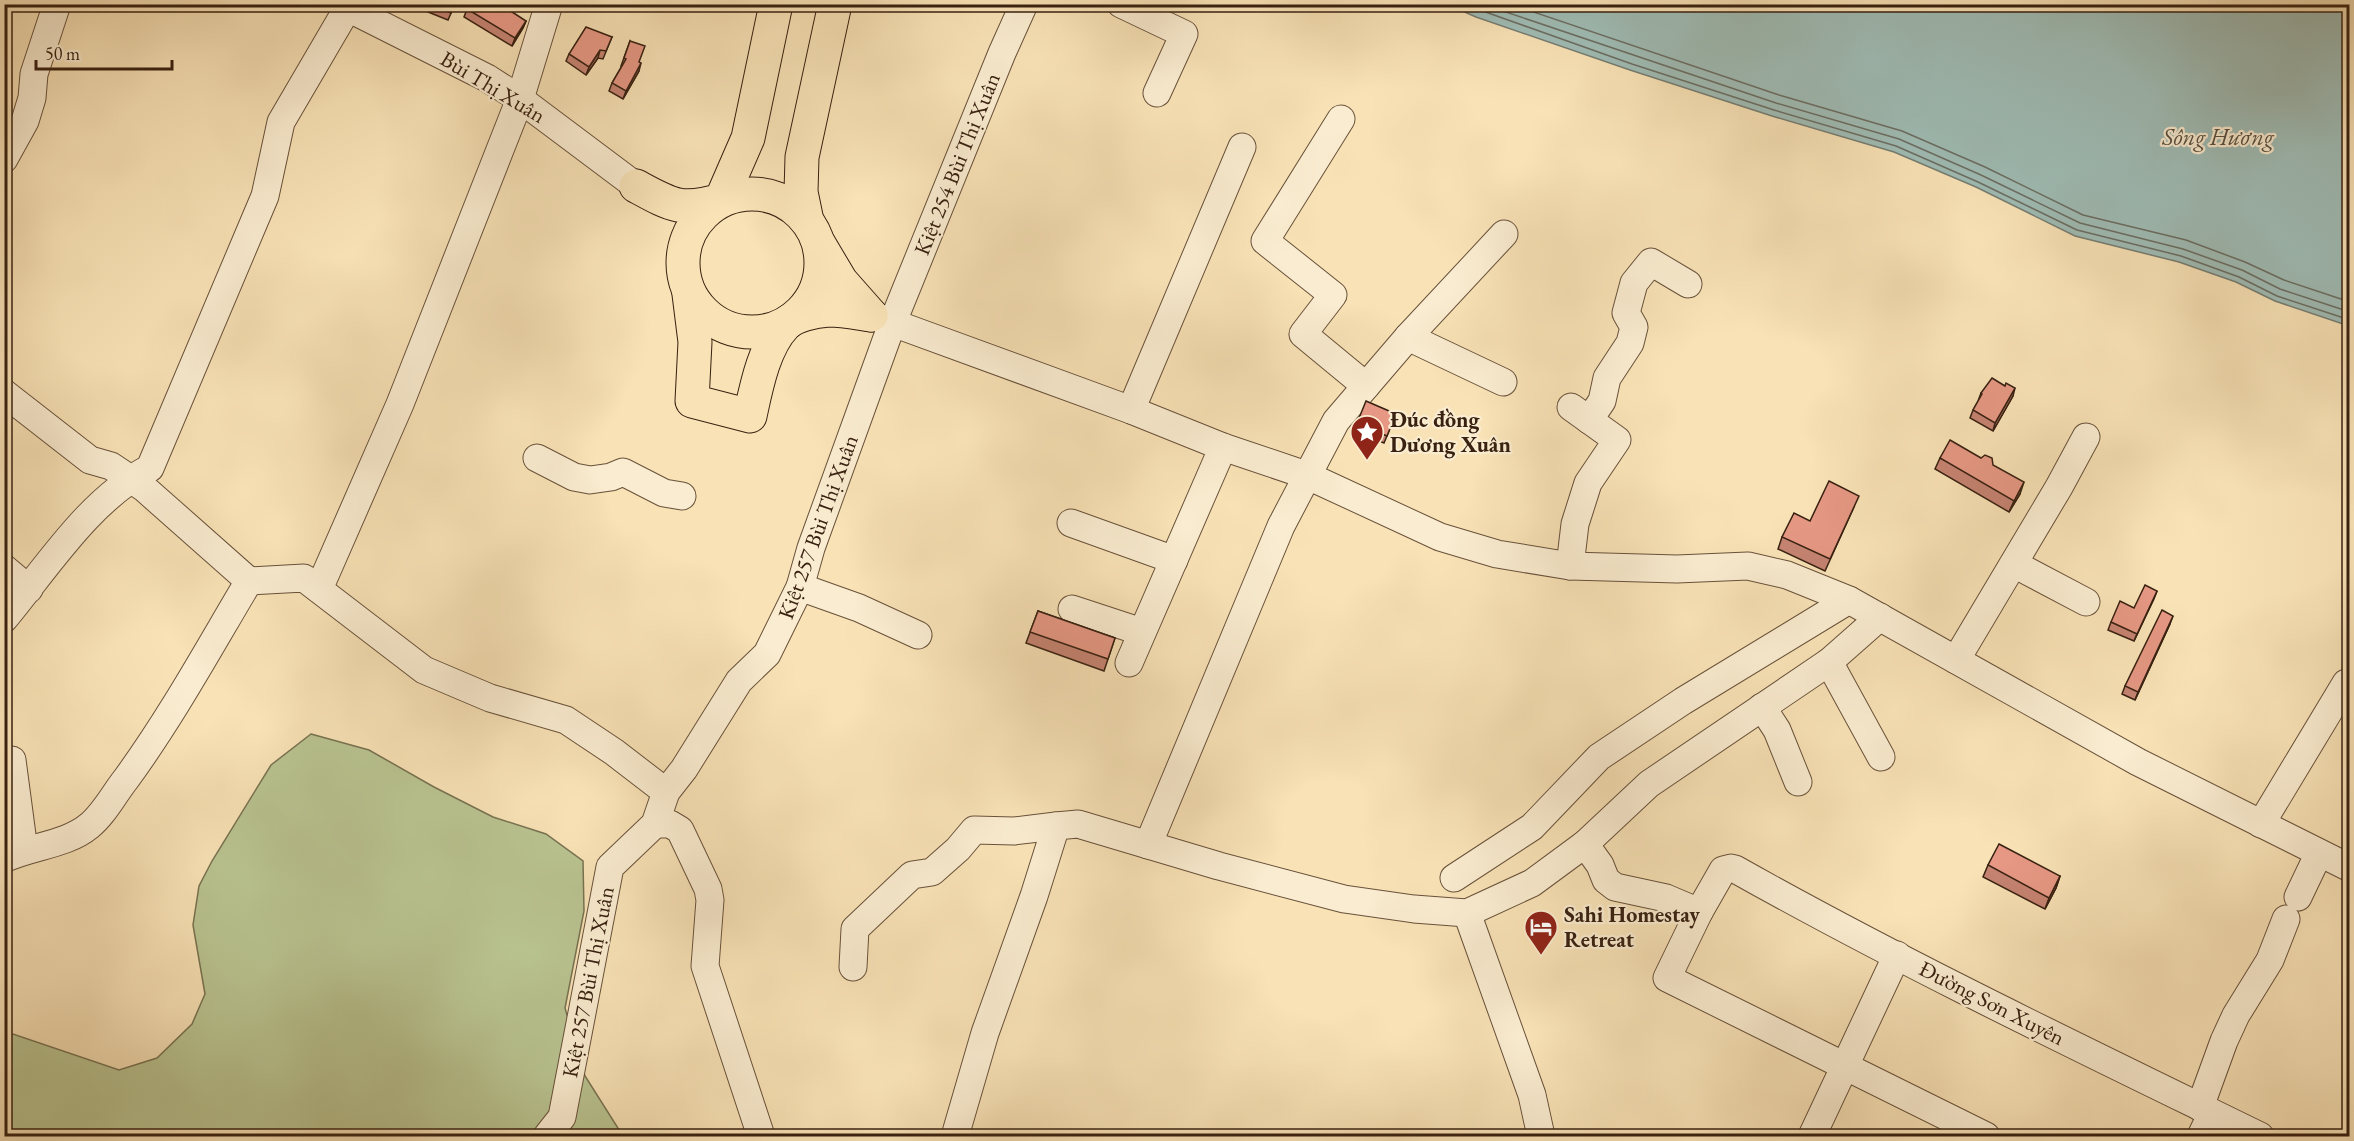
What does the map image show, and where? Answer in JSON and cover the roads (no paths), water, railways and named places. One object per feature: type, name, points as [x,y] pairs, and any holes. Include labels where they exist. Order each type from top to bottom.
[{"type":"main road","points":[[748,138],[749,60],[761,4]]},
{"type":"main road","points":[[776,4],[748,138],[721,200],[703,212],[690,230],[682,251],[695,342],[692,401],[750,416],[760,374],[773,342],[785,324],[804,309],[816,289],[822,266],[801,192],[801,157],[835,4]]},
{"type":"main road","points":[[801,157],[834,79],[851,4]]},
{"type":"main road","points":[[636,186],[669,204],[699,206],[744,193],[768,195],[790,204],[813,231],[841,281],[881,319]]},
{"type":"main road","points":[[636,186],[668,234],[686,284],[703,312],[721,325],[742,332],[764,331],[804,314],[828,310],[881,319]]},
{"type":"street","points":[[4,159],[25,122],[32,98],[34,74],[57,4]]},
{"type":"street","points":[[319,589],[400,404],[520,99],[549,4]]},
{"type":"street","name":"Kiệt 254 Bùi Thị Xuân","points":[[881,319],[1024,4]]},
{"type":"street","points":[[1121,4],[1184,34],[1157,93]]},
{"type":"street","points":[[4,619],[98,504],[129,479],[150,468],[265,196],[281,122],[347,6]]},
{"type":"street","name":"Bùi Thị Xuân","points":[[347,6],[487,78],[520,99],[636,186]]},
{"type":"street","points":[[1341,119],[1265,241],[1333,295],[1303,334],[1366,386]]},
{"type":"street","points":[[1131,410],[1242,147]]},
{"type":"street","points":[[1148,844],[1242,617],[1306,475],[1336,421],[1408,337],[1504,234]]},
{"type":"street","points":[[1570,566],[1575,524],[1588,483],[1617,440],[1580,413],[1602,401],[1607,378],[1630,343],[1634,327],[1626,313],[1634,283],[1651,262],[1688,284]]},
{"type":"street","points":[[881,319],[1131,410],[1223,447],[1306,475],[1440,537],[1497,554],[1570,566],[1677,569],[1748,566],[1787,574],[1849,600],[2138,762],[2349,868]]},
{"type":"street","name":"Kiệt 257 Bùi Thị Xuân","points":[[547,1137],[562,1117],[610,867],[655,824],[666,792],[684,769],[739,681],[767,654],[800,587],[881,319]]},
{"type":"street","points":[[1408,337],[1503,382]]},
{"type":"street","points":[[4,393],[90,460],[111,466],[144,488],[249,581],[304,578],[424,670],[490,698],[566,720],[614,752],[666,792]]},
{"type":"street","points":[[1956,660],[2060,487],[2086,437]]},
{"type":"street","points":[[1129,663],[1223,447]]},
{"type":"street","points":[[537,458],[574,477],[598,479],[624,472],[664,493],[682,496]]},
{"type":"street","points":[[1071,523],[1174,560]]},
{"type":"street","points":[[2014,564],[2086,602]]},
{"type":"street","points":[[4,568],[29,589]]},
{"type":"street","points":[[12,760],[14,855],[56,843],[80,832],[97,818],[156,738],[249,581]]},
{"type":"street","points":[[800,587],[859,608],[918,635]]},
{"type":"street","points":[[1454,878],[1532,827],[1599,757],[1683,701],[1849,600]]},
{"type":"street","points":[[1072,609],[1142,632]]},
{"type":"street","points":[[853,967],[855,929],[912,875],[932,872],[958,849],[974,830],[1014,831],[1078,824],[1344,898],[1414,909],[1467,913],[1532,883],[1585,844],[1649,784],[1829,662],[1880,617]]},
{"type":"street","points":[[1829,662],[1881,757]]},
{"type":"street","points":[[2261,824],[2346,683]]},
{"type":"street","points":[[1762,707],[1777,730],[1798,782]]},
{"type":"street","points":[[655,824],[670,824],[680,830],[708,889],[710,900],[705,966],[761,1137]]},
{"type":"street","points":[[955,1137],[986,1033],[1056,826]]},
{"type":"street","points":[[1585,844],[1600,866],[1606,880],[1615,887],[1666,898],[1699,912],[1667,978],[1986,1137]]},
{"type":"street","points":[[2204,1119],[2224,1041],[2270,960],[2319,853]]},
{"type":"street","name":"Đường Sơn Xuyên","points":[[1699,912],[1723,870],[1735,869],[1804,908],[2204,1119],[2260,1137]]},
{"type":"street","points":[[1467,913],[1532,1095],[1541,1137]]},
{"type":"street","points":[[1812,1137],[1897,956]]},
{"type":"water","name":"Sông Hương","points":[[1449,5],[2349,5],[2349,326],[2275,301],[2236,282],[2179,262],[2075,236],[1976,187],[1894,152],[1772,116],[1630,70],[1476,17]]},
{"type":"place","name":"Đúc đồng Dương Xuân","points":[[1367,461]]},
{"type":"place","name":"Sahi Homestay Retreat","points":[[1541,956]]}]
